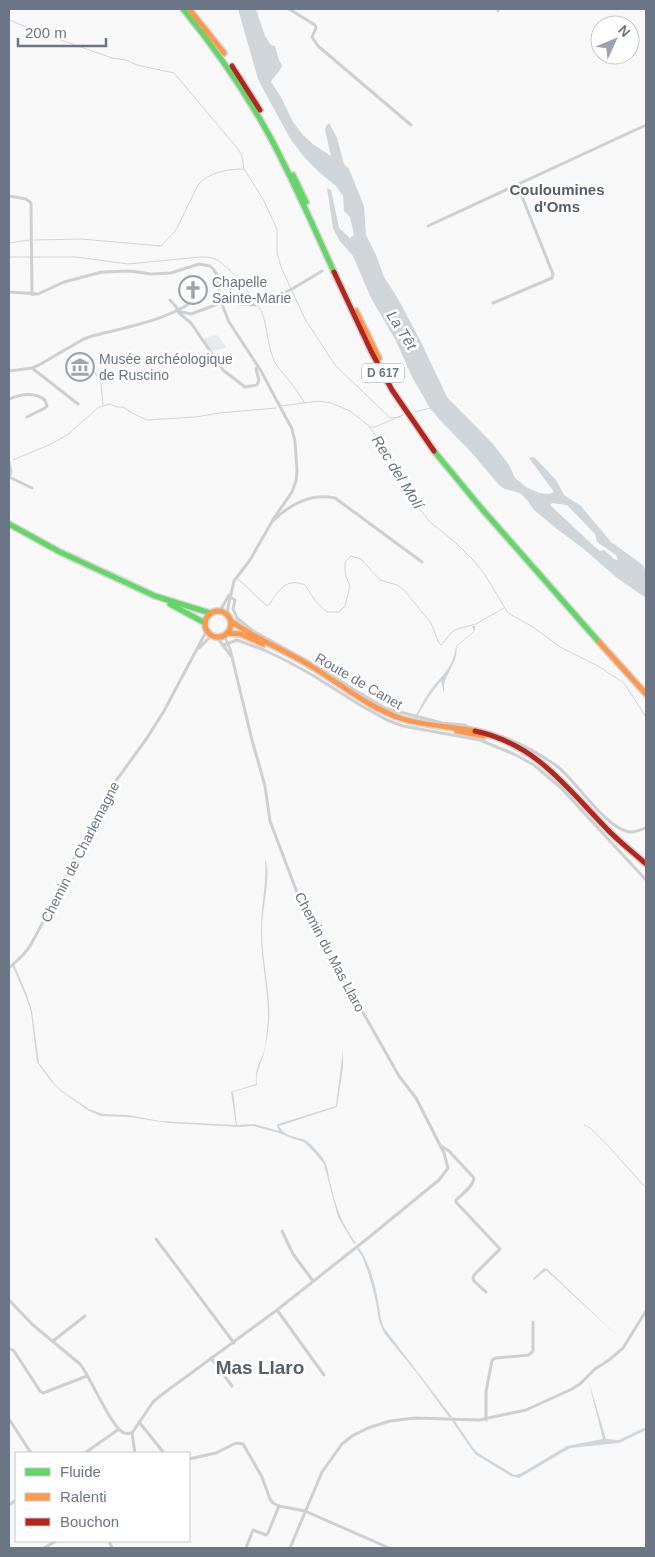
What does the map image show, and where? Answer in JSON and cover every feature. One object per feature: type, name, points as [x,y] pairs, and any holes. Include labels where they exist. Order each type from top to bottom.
[{"type":"main road","name":"D 617","points":[[183,9],[224,61],[263,124],[279,154],[364,337],[384,376],[413,422],[441,461],[476,502],[646,694]]},
{"type":"main road","name":"D 617","points":[[188,9],[206,29],[233,67],[268,123],[382,362],[419,426],[444,459],[509,535],[646,689]]},
{"type":"main road","points":[[9,525],[60,552],[155,596],[210,613],[220,611],[229,618],[230,627],[226,634],[214,636],[207,630],[205,623],[210,613]]},
{"type":"main road","points":[[9,525],[60,554],[126,586],[174,606],[205,623]]},
{"type":"main road","name":"Route de Canet","points":[[229,618],[246,632],[326,675],[362,700],[399,718],[421,724],[467,728],[491,735],[524,750],[546,766],[572,790],[615,837],[646,865]]},
{"type":"main road","name":"Route de Canet","points":[[226,634],[237,633],[284,654],[324,677],[361,702],[384,714],[422,726],[486,736],[522,751],[554,776],[613,838],[646,865]]},
{"type":"street","points":[[289,9],[315,25],[316,28],[312,37],[318,46],[411,125]]},
{"type":"street","points":[[428,226],[646,125]]},
{"type":"street","points":[[493,303],[552,278],[554,274],[517,184]]},
{"type":"street","points":[[9,196],[26,198],[31,203],[32,295]]},
{"type":"street","points":[[9,292],[32,295],[64,282],[102,272],[170,273],[199,264],[210,266],[217,275],[221,302],[229,322],[258,366],[287,420],[295,441],[297,471],[292,492],[270,524],[250,560],[234,581],[229,597],[220,611]]},
{"type":"street","points":[[176,311],[191,314],[221,302],[257,305],[290,290],[322,271]]},
{"type":"street","points":[[9,371],[32,368],[82,340],[176,311],[201,295],[196,280]]},
{"type":"street","points":[[170,300],[177,308],[176,311],[191,323],[222,370],[245,387],[257,385],[259,380],[256,369],[258,366]]},
{"type":"street","points":[[32,368],[78,404]]},
{"type":"street","points":[[9,399],[36,394],[45,400],[47,406],[45,408],[27,417]]},
{"type":"street","points":[[9,462],[11,471],[9,478],[32,488]]},
{"type":"street","points":[[270,524],[293,504],[311,498],[327,496],[335,498],[422,562]]},
{"type":"street","points":[[229,597],[229,618]]},
{"type":"street","points":[[229,597],[235,600],[233,609],[237,618],[253,631],[322,669],[374,702],[385,708],[413,716],[442,723],[465,725],[467,728],[496,733],[557,766],[573,781],[605,818],[618,827],[631,832],[646,828]]},
{"type":"street","name":"Chemin de Charlemagne","points":[[11,965],[30,946],[113,785],[160,718],[207,630]]},
{"type":"street","points":[[226,634],[226,645]]},
{"type":"street","points":[[214,636],[226,645]]},
{"type":"street","name":"Chemin de Charlemagne","points":[[194,655],[201,646],[214,636]]},
{"type":"street","points":[[226,645],[237,640],[264,650],[303,670],[360,706],[395,723],[480,740],[526,759],[561,788],[646,880]]},
{"type":"street","name":"Chemin du Mas Llaro","points":[[132,1433],[154,1402],[211,1358],[234,1343],[420,1196],[448,1168],[444,1153],[416,1098],[395,1070],[302,903],[270,821],[265,786],[232,657],[226,645]]},
{"type":"street","name":"Chemin du Mas Llaro","points":[[440,1145],[449,1151],[474,1178],[472,1185],[456,1202],[500,1249],[473,1278],[486,1292]]},
{"type":"street","points":[[282,1231],[293,1254],[313,1281]]},
{"type":"street","points":[[156,1239],[234,1343]]},
{"type":"street","points":[[9,1300],[34,1325],[80,1364],[105,1409],[119,1429],[124,1433],[132,1433],[135,1452]]},
{"type":"street","points":[[276,1310],[324,1375]]},
{"type":"street","points":[[290,1548],[322,1472],[342,1444],[362,1431],[380,1424],[405,1419],[486,1420],[526,1410],[580,1384],[595,1369],[622,1348],[646,1311]]},
{"type":"street","points":[[53,1341],[85,1316]]},
{"type":"street","points":[[486,1420],[486,1392],[492,1360],[530,1355],[532,1353],[533,1322]]},
{"type":"street","points":[[9,1348],[14,1351],[40,1392],[43,1393],[88,1376]]},
{"type":"street","points":[[211,1358],[232,1386]]},
{"type":"street","points":[[9,1419],[30,1452]]},
{"type":"street","points":[[139,1422],[163,1452]]},
{"type":"street","points":[[86,1452],[119,1429]]},
{"type":"street","points":[[190,1460],[216,1453],[236,1443],[244,1444],[262,1477],[270,1499],[280,1506],[305,1510],[390,1548]]},
{"type":"street","points":[[246,1548],[254,1530],[268,1533],[280,1506]]},
{"type":"shaded area","points":[[216,335],[227,348],[211,351],[204,340]]},
{"type":"water","name":"La Têt","points":[[238,9],[256,9],[265,36],[271,45],[275,46],[282,65],[271,82],[281,97],[293,122],[303,135],[331,156],[325,130],[329,123],[337,138],[344,164],[349,169],[364,206],[366,235],[384,277],[420,340],[447,397],[493,444],[509,465],[515,478],[526,487],[539,493],[549,494],[554,492],[529,458],[534,457],[556,480],[564,495],[581,506],[611,542],[643,565],[646,572],[646,598],[617,578],[533,509],[520,493],[500,486],[430,408],[412,377],[396,341],[371,298],[353,256],[339,240],[333,228],[327,188],[331,190],[339,228],[350,238],[354,235],[350,217],[344,211],[343,196],[336,186],[305,158],[291,140],[258,79]],"holes":[[[552,503],[567,505],[595,534],[597,542],[616,555],[618,560],[614,559],[604,550],[600,551],[595,547],[550,505]]]},
{"type":"water","points":[[472,626],[475,626],[475,631],[457,646],[456,657],[444,683],[444,693],[441,681],[415,718],[426,697],[452,662],[456,646],[474,631]]},
{"type":"water","points":[[265,859],[267,873],[262,939],[269,998],[269,1022],[264,1053],[257,1074],[257,1085],[233,1092],[237,1125],[254,1124],[279,1131],[278,1124],[336,1106],[343,1050],[343,1067],[337,1107],[279,1126],[287,1134],[308,1142],[324,1160],[338,1209],[343,1222],[356,1243],[354,1244],[338,1217],[324,1164],[304,1142],[253,1126],[169,1123],[129,1117],[101,1116],[89,1111],[62,1092],[50,1080],[37,1062],[31,1012],[12,965],[14,964],[32,1011],[39,1063],[62,1091],[89,1109],[103,1114],[127,1115],[160,1121],[236,1125],[231,1092],[256,1084],[257,1070],[264,1051],[268,1020],[261,940]]},
{"type":"water","points":[[359,1248],[371,1273],[384,1328],[452,1417],[449,1417],[417,1373],[384,1333],[379,1321],[369,1275],[362,1256],[357,1249]]},
{"type":"water","points":[[544,1268],[624,1342],[547,1271],[534,1280]]},
{"type":"water","points":[[588,1379],[606,1439],[619,1440],[646,1427],[646,1430],[619,1443],[570,1448],[519,1478],[511,1476],[475,1454],[452,1421],[455,1421],[478,1453],[514,1475],[520,1474],[567,1446],[603,1439]]},
{"type":"waterway","points":[[9,20],[112,58],[174,73],[242,156],[244,169],[263,199],[277,229],[277,252],[281,267],[305,319],[335,365],[390,418],[401,417]]},
{"type":"waterway","points":[[34,240],[81,239],[161,246],[176,230],[198,185],[202,181],[219,172],[244,169]]},
{"type":"waterway","points":[[9,243],[30,240]]},
{"type":"waterway","name":"Rec del Molí","points":[[9,257],[76,257],[128,264],[210,257],[220,262],[231,272],[256,303]]},
{"type":"waterway","name":"Rec del Molí","points":[[258,305],[264,318],[275,362],[305,403]]},
{"type":"waterway","points":[[93,370],[101,383],[103,405]]},
{"type":"waterway","name":"Rec del Molí","points":[[281,406],[319,401],[331,403],[350,411],[369,426],[398,466],[419,508],[430,522],[456,543],[476,563],[508,613],[533,627],[560,647],[598,666],[624,683],[646,717]]},
{"type":"waterway","points":[[13,460],[67,435],[99,407],[110,404],[123,407],[147,420],[196,417],[276,408]]},
{"type":"waterway","points":[[415,412],[431,408]]},
{"type":"waterway","points":[[370,427],[375,427],[403,415]]},
{"type":"waterway","points":[[238,579],[266,605],[269,605],[283,587],[288,584],[298,583],[305,585],[317,603],[327,612],[339,612],[345,606],[350,586],[345,574],[345,562],[351,556],[361,559],[380,580],[397,585],[404,590],[431,623],[441,645],[453,631],[476,624],[504,608]]},
{"type":"waterway","points":[[584,1125],[589,1127],[610,1148],[646,1188]]},
{"type":"traffic: fast","points":[[183,9],[229,70],[269,135],[303,203],[334,272]]},
{"type":"traffic: fast","points":[[293,175],[306,202]]},
{"type":"traffic: fast","points":[[434,451],[482,509],[599,642]]},
{"type":"traffic: fast","points":[[9,524],[60,552],[155,596],[210,613]]},
{"type":"traffic: fast","points":[[170,604],[205,623]]},
{"type":"traffic: slow","points":[[189,9],[224,53]]},
{"type":"traffic: slow","points":[[356,311],[379,358]]},
{"type":"traffic: slow","points":[[218,611],[227,615],[231,624],[227,633],[218,637],[209,633],[205,624],[209,615],[218,611]]},
{"type":"traffic: slow","points":[[231,621],[251,634],[304,662],[366,702],[388,713],[418,723],[475,731]]},
{"type":"traffic: slow","points":[[227,633],[241,634],[263,644]]},
{"type":"traffic: slow","points":[[599,642],[646,694]]},
{"type":"traffic: slow","points":[[457,731],[484,736]]},
{"type":"traffic: jam","points":[[232,66],[260,110]]},
{"type":"traffic: jam","points":[[334,272],[371,351],[392,390],[434,451]]},
{"type":"traffic: jam","points":[[475,731],[496,737],[532,756],[563,782],[611,833],[646,864]]},
{"type":"place","name":"Chapelle Sainte-Marie","points":[[193,290]]},
{"type":"place","name":"Musée archéologique de Ruscino","points":[[80,367]]},
{"type":"district","name":"Couloumines d'Oms","points":[[557,198]]},
{"type":"district","name":"Mas Llaro","points":[[260,1367]]}]
